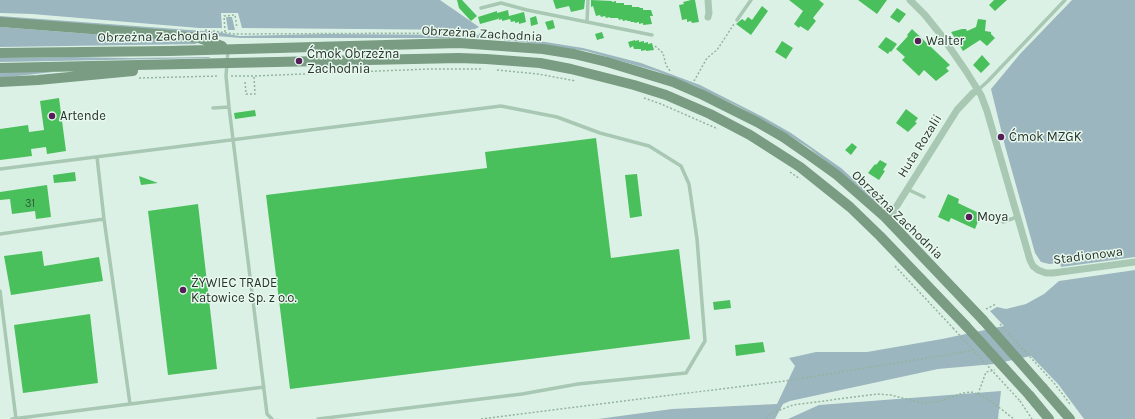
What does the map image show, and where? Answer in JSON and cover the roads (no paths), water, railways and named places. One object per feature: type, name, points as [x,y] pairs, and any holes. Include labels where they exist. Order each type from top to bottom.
[{"type":"street","points":[[708,0],[710,13],[708,17]]},
{"type":"street","name":"Stadionowa","points":[[910,0],[935,27],[978,90],[987,111],[1030,260],[1038,270],[1046,273],[1135,262]]},
{"type":"street","points":[[0,22],[199,38],[228,48]]},
{"type":"street","name":"Obrzeżna Zachodnia","points":[[0,53],[459,43],[543,49],[574,54],[607,62],[673,82],[757,122],[782,137],[837,175],[885,218],[983,320],[1070,419]]},
{"type":"street","name":"Obrzeżna Zachodnia","points":[[0,68],[353,60],[486,59],[540,64],[571,69],[666,95],[710,114],[750,135],[800,167],[850,206],[966,326],[1030,396],[1043,415],[1049,419]]},
{"type":"street","points":[[0,82],[130,72],[165,65]]},
{"type":"street","name":"Huta Rozalii","points":[[885,218],[893,212],[957,110],[973,93],[978,90]]},
{"type":"lane","points":[[587,22],[588,0]]},
{"type":"lane","points":[[737,20],[751,0]]},
{"type":"lane","points":[[978,90],[1065,0]]},
{"type":"lane","points":[[481,8],[501,3],[652,35]]},
{"type":"lane","points":[[228,48],[226,76],[229,106],[267,414],[272,419]]},
{"type":"lane","points":[[213,108],[229,106]]},
{"type":"lane","points":[[0,169],[500,106],[557,117],[600,133],[649,146],[681,166],[689,184],[697,239],[705,341],[686,373],[586,384],[522,394],[318,419]]},
{"type":"lane","points":[[97,157],[104,219],[130,404]]},
{"type":"lane","points":[[907,189],[924,197]]},
{"type":"lane","points":[[1003,222],[1017,217]]},
{"type":"lane","points":[[0,234],[104,219]]},
{"type":"lane","points":[[0,291],[16,419]]},
{"type":"lane","points":[[12,419],[264,387]]},
{"type":"place","name":"Walter","points":[[918,41]]},
{"type":"place","name":"Ćmok Obrzeżna Zachodnia","points":[[299,61]]},
{"type":"place","name":"Artende","points":[[52,116]]},
{"type":"place","name":"Ćmok MZGK","points":[[1001,137]]},
{"type":"place","name":"Moya","points":[[969,217]]},
{"type":"place","name":"ŻYWIEC TRADE Katowice Sp. z o.o.","points":[[183,290]]}]
